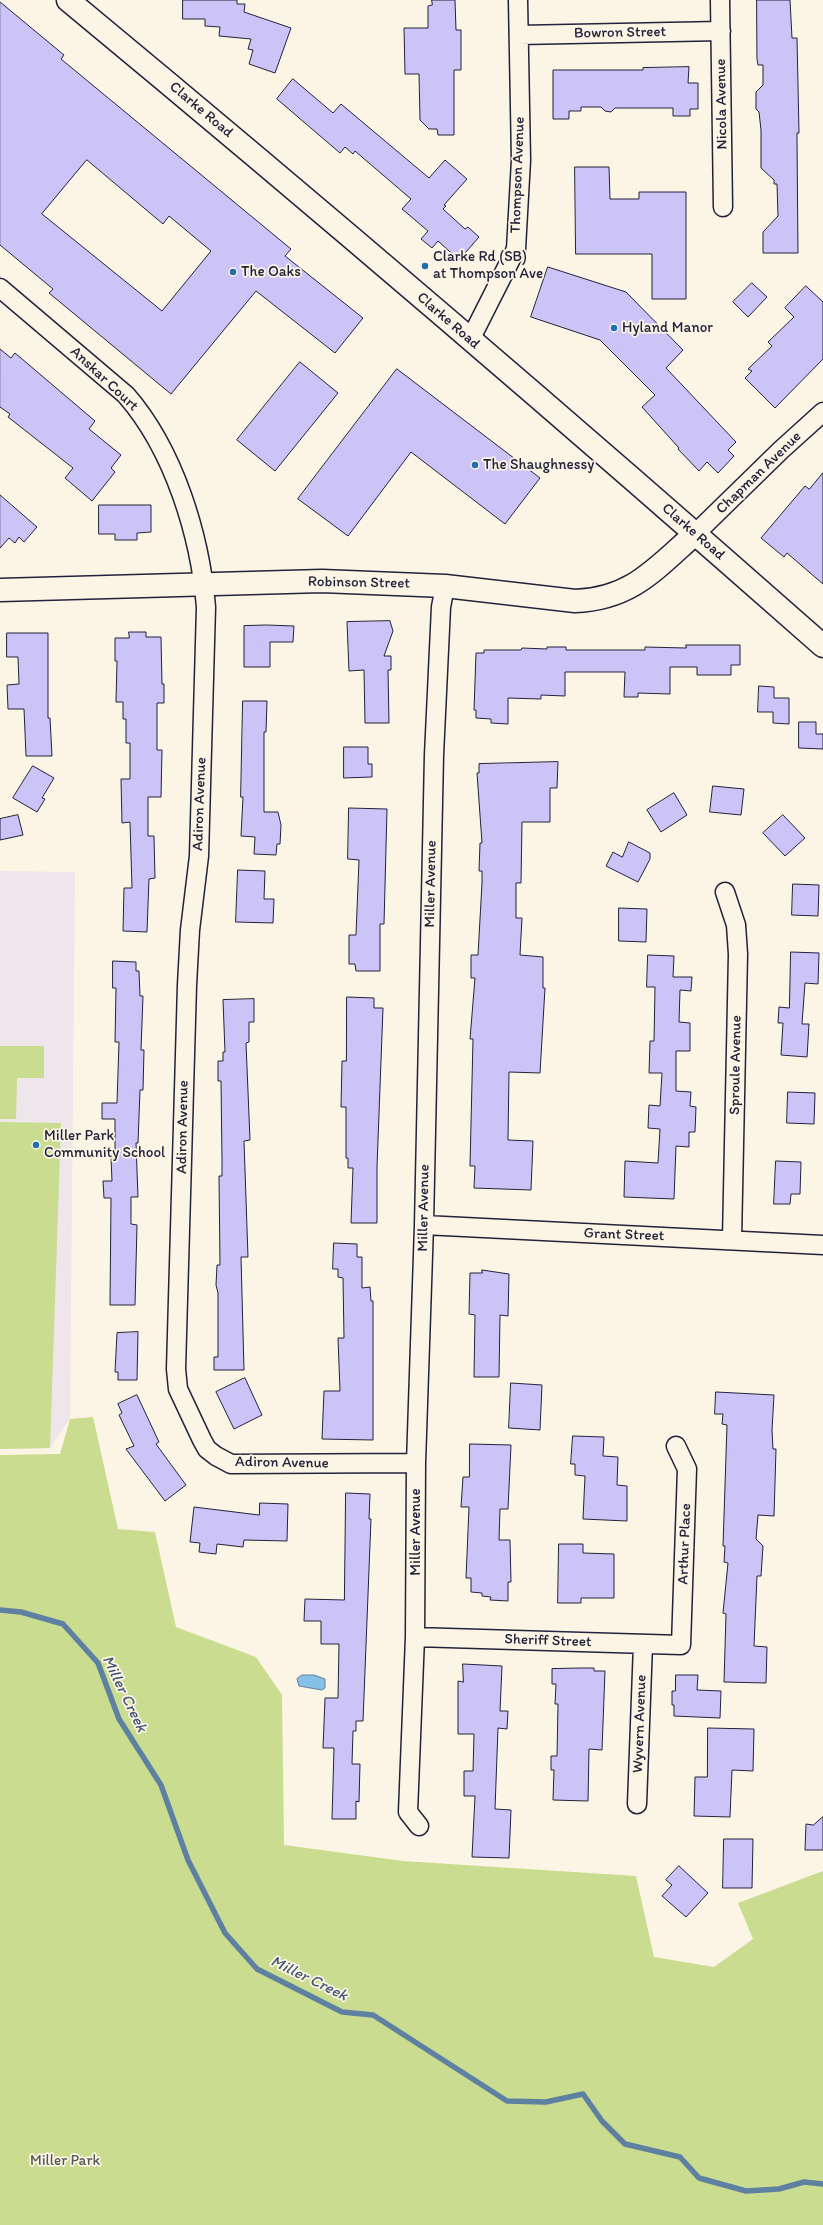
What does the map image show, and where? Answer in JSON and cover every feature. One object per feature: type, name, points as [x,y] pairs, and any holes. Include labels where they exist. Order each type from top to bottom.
[{"type":"main road","name":"Clarke Road","points":[[68,0],[262,160],[696,533],[823,646]]},
{"type":"main road","name":"Robinson Street","points":[[0,590],[322,581],[445,586],[575,601],[608,598],[634,587],[696,533]]},
{"type":"street","name":"Thompson Avenue","points":[[470,340],[516,249],[521,160],[518,0]]},
{"type":"street","name":"Nicola Avenue","points":[[720,0],[723,207]]},
{"type":"street","name":"Bowron Street","points":[[519,35],[721,31]]},
{"type":"street","name":"Anskar Court","points":[[0,288],[126,395],[140,411],[162,448],[179,491],[198,552],[204,585]]},
{"type":"street","name":"Chapman Avenue","points":[[696,533],[781,450],[823,412]]},
{"type":"street","name":"Adiron Avenue","points":[[204,585],[206,607],[199,856],[190,930],[187,986],[176,1379],[183,1399],[207,1449],[231,1464],[416,1463]]},
{"type":"street","name":"Miller Avenue","points":[[419,1826],[408,1812],[415,1637],[416,1463],[424,1225],[434,755],[441,607],[445,586]]},
{"type":"street","name":"Sproule Avenue","points":[[725,892],[736,925],[738,947],[732,1239]]},
{"type":"street","name":"Grant Street","points":[[424,1225],[578,1234],[732,1239],[823,1245]]},
{"type":"street","name":"Arthur Place","points":[[676,1446],[687,1469],[681,1645]]},
{"type":"street","name":"Sheriff Street","points":[[415,1637],[681,1645]]},
{"type":"street","name":"Wyvern Avenue","points":[[637,1804],[643,1644]]},
{"type":"shaded area","name":"Miller Park Community School","points":[[0,871],[75,872],[70,1419],[50,1448],[0,1449]]},
{"type":"green space","points":[[0,1046],[44,1046],[44,1078],[17,1078],[16,1119],[0,1119]]},
{"type":"green space","points":[[0,1122],[61,1123],[50,1448],[0,1449]]},
{"type":"green space","name":"Miller Park","points":[[93,1417],[118,1529],[155,1532],[176,1627],[256,1657],[282,1695],[284,1845],[403,1861],[636,1876],[654,1957],[714,1967],[753,1939],[738,1903],[823,1871],[823,2225],[0,2225],[0,1455],[60,1454],[70,1419]]},
{"type":"water","points":[[302,1675],[314,1675],[325,1679],[325,1688],[322,1690],[299,1686],[297,1679]]},
{"type":"building","points":[[183,0],[237,0],[237,4],[245,4],[244,12],[291,28],[275,73],[249,64],[253,50],[248,49],[251,39],[219,36],[220,27],[205,26],[205,19],[183,19]]},
{"type":"building","points":[[432,0],[455,0],[456,30],[461,30],[461,70],[454,70],[454,135],[438,135],[437,129],[429,129],[420,120],[419,74],[405,74],[404,28],[428,28],[428,6],[432,5]]},
{"type":"building","points":[[757,0],[790,0],[792,38],[797,38],[799,133],[797,133],[798,253],[763,253],[763,232],[778,216],[777,184],[774,184],[774,180],[761,168],[761,130],[759,112],[756,109],[756,92],[763,85],[763,65],[758,65],[757,59]]},
{"type":"building","points":[[0,2],[64,55],[61,59],[291,249],[285,256],[363,318],[335,353],[256,291],[171,394],[49,293],[53,289],[0,245]],"holes":[[[87,160],[163,224],[169,216],[211,251],[162,311],[42,214]]]},
{"type":"building","points":[[689,67],[688,83],[698,83],[698,109],[690,109],[690,116],[673,116],[673,108],[615,108],[611,112],[605,111],[601,107],[581,107],[581,111],[569,111],[569,119],[553,119],[553,70],[643,70],[643,68]]},
{"type":"building","points":[[293,79],[333,113],[341,104],[429,178],[445,160],[467,179],[444,205],[446,206],[443,209],[465,229],[468,227],[479,237],[459,260],[438,241],[432,248],[421,239],[428,231],[402,209],[411,199],[355,151],[353,154],[345,147],[340,153],[277,99]]},
{"type":"building","points":[[575,167],[609,167],[610,199],[639,199],[639,192],[686,192],[686,299],[652,299],[652,254],[576,254]]},
{"type":"building","name":"Hyland Manor","points":[[548,267],[626,292],[683,350],[666,368],[736,442],[728,450],[734,456],[718,473],[707,462],[699,471],[678,449],[679,448],[642,407],[655,395],[600,340],[531,317]]},
{"type":"building","points":[[752,283],[767,297],[748,317],[733,302]]},
{"type":"building","points":[[806,286],[823,302],[823,359],[775,408],[745,378],[752,371],[748,369],[772,346],[768,342],[794,317],[785,308]]},
{"type":"building","points":[[0,349],[11,358],[15,353],[95,421],[89,429],[121,455],[111,468],[115,472],[92,501],[65,478],[73,468],[8,417],[10,414],[0,407]]},
{"type":"building","points":[[300,362],[338,393],[275,471],[237,440]]},
{"type":"building","name":"The Shaughnessy","points":[[397,369],[540,478],[505,524],[411,452],[348,536],[298,499]]},
{"type":"building","points":[[823,473],[823,584],[787,553],[784,557],[761,538],[805,486],[809,489]]},
{"type":"building","points":[[0,495],[37,527],[24,542],[19,537],[15,543],[9,538],[0,548]]},
{"type":"building","points":[[99,505],[151,505],[151,532],[137,533],[137,540],[115,540],[115,534],[99,534]]},
{"type":"building","points":[[390,621],[393,631],[384,656],[391,656],[391,670],[388,670],[389,723],[365,723],[364,670],[349,671],[347,622]]},
{"type":"building","points":[[244,626],[294,626],[293,642],[270,642],[270,667],[244,667]]},
{"type":"building","points":[[129,632],[146,632],[146,637],[161,637],[162,684],[164,684],[164,703],[157,703],[157,750],[162,750],[161,797],[148,797],[148,836],[154,836],[155,878],[149,879],[147,932],[123,931],[124,888],[132,888],[130,822],[122,823],[121,779],[130,779],[130,743],[126,743],[126,719],[123,719],[123,702],[116,702],[117,661],[115,661],[115,638],[129,638]]},
{"type":"building","points":[[7,633],[48,633],[48,718],[50,718],[52,756],[26,756],[24,709],[8,709],[7,685],[19,684],[18,657],[7,657]]},
{"type":"building","points":[[686,645],[740,645],[740,665],[731,665],[731,675],[697,675],[697,667],[670,667],[670,694],[638,693],[638,697],[624,697],[625,672],[565,672],[565,696],[541,695],[541,699],[508,698],[508,724],[491,723],[491,719],[476,718],[476,710],[474,710],[476,653],[484,653],[484,650],[521,650],[522,648],[547,649],[547,647],[566,647],[566,650],[645,650],[645,647],[686,648]]},
{"type":"building","points":[[759,686],[774,687],[774,698],[789,698],[789,724],[773,723],[773,712],[758,712]]},
{"type":"building","points":[[243,701],[267,701],[266,732],[264,732],[264,812],[278,812],[281,825],[280,844],[277,844],[276,855],[254,854],[255,837],[241,836],[243,797],[241,797]]},
{"type":"building","points":[[799,722],[816,722],[816,734],[823,734],[823,749],[799,748]]},
{"type":"building","points":[[344,747],[368,747],[368,764],[372,764],[372,777],[344,778]]},
{"type":"building","points":[[558,762],[557,788],[550,788],[550,822],[522,822],[521,883],[516,883],[516,918],[522,918],[520,955],[543,957],[543,988],[545,988],[540,1073],[509,1072],[508,1140],[533,1141],[531,1190],[474,1188],[475,1166],[470,1166],[473,1039],[470,1039],[475,978],[471,978],[471,955],[478,955],[482,883],[482,871],[479,871],[480,843],[482,843],[477,773],[479,773],[479,764]]},
{"type":"building","points":[[33,766],[54,778],[42,798],[45,799],[37,812],[13,798]]},
{"type":"building","points":[[713,786],[744,789],[741,815],[710,812]]},
{"type":"building","points":[[674,793],[687,815],[661,832],[647,810]]},
{"type":"building","points":[[349,808],[387,809],[384,924],[380,924],[380,971],[356,971],[355,964],[349,964],[349,935],[356,935],[359,860],[348,859]]},
{"type":"building","points":[[18,815],[23,835],[0,840],[0,819]]},
{"type":"building","points":[[783,815],[805,838],[785,856],[763,833]]},
{"type":"building","points":[[629,842],[650,853],[650,859],[638,882],[606,866],[613,852],[622,857]]},
{"type":"building","points":[[238,870],[265,871],[264,899],[274,899],[273,923],[236,922]]},
{"type":"building","points":[[793,884],[819,885],[818,916],[792,915]]},
{"type":"building","points":[[619,908],[647,909],[646,942],[619,941]]},
{"type":"building","points":[[791,952],[819,953],[818,984],[805,983],[802,1024],[809,1024],[807,1057],[781,1055],[783,1023],[778,1023],[779,1007],[789,1008]]},
{"type":"building","points":[[648,955],[674,956],[673,977],[692,977],[691,991],[680,990],[679,1022],[690,1023],[690,1051],[676,1051],[676,1091],[691,1092],[690,1106],[696,1107],[695,1132],[689,1132],[689,1147],[676,1146],[674,1199],[624,1197],[625,1161],[658,1163],[660,1129],[648,1128],[649,1105],[660,1106],[662,1073],[649,1073],[650,1041],[654,1041],[655,987],[647,987]]},
{"type":"building","points":[[113,961],[136,962],[136,971],[139,971],[140,996],[143,996],[141,1050],[144,1050],[143,1090],[140,1090],[138,1143],[136,1143],[138,1197],[131,1197],[131,1224],[137,1225],[135,1305],[110,1305],[111,1198],[104,1198],[103,1181],[112,1181],[111,1158],[115,1158],[115,1119],[102,1119],[102,1103],[117,1103],[119,1042],[115,1042],[116,988],[113,988]]},
{"type":"building","points":[[347,997],[374,998],[374,1008],[383,1008],[377,1167],[377,1223],[351,1223],[353,1168],[348,1168],[348,1158],[346,1158],[346,1107],[341,1107],[342,1061],[346,1061]]},
{"type":"building","points":[[254,999],[254,1022],[249,1022],[249,1042],[246,1043],[250,1140],[244,1141],[248,1257],[241,1257],[244,1370],[214,1370],[214,1357],[218,1357],[218,1293],[216,1285],[217,1265],[220,1265],[219,1176],[222,1176],[222,1159],[221,1081],[218,1081],[218,1061],[223,1061],[223,1052],[225,1052],[223,1000]]},
{"type":"building","points":[[788,1092],[815,1093],[814,1124],[787,1123]]},
{"type":"building","points":[[776,1161],[801,1162],[800,1194],[791,1194],[790,1204],[774,1204]]},
{"type":"building","points":[[334,1243],[357,1244],[357,1257],[362,1257],[362,1288],[370,1287],[371,1301],[373,1301],[373,1440],[322,1439],[324,1391],[340,1391],[338,1338],[344,1338],[343,1278],[338,1277],[338,1269],[333,1269]]},
{"type":"building","points":[[482,1270],[509,1274],[508,1316],[500,1315],[499,1377],[474,1377],[475,1315],[469,1314],[470,1273],[482,1273]]},
{"type":"building","points":[[138,1332],[137,1380],[118,1380],[118,1372],[115,1372],[117,1333]]},
{"type":"building","points":[[245,1378],[262,1415],[234,1429],[216,1392]]},
{"type":"building","points":[[511,1383],[542,1385],[540,1430],[509,1428]]},
{"type":"building","points":[[716,1392],[774,1395],[772,1430],[773,1449],[776,1449],[774,1516],[758,1515],[756,1539],[763,1546],[761,1576],[757,1576],[754,1646],[767,1647],[766,1683],[724,1682],[726,1614],[723,1613],[728,1563],[724,1562],[725,1546],[723,1546],[727,1425],[722,1424],[723,1414],[715,1414]]},
{"type":"building","points":[[137,1395],[159,1442],[156,1444],[186,1485],[165,1501],[126,1449],[134,1446],[119,1415],[122,1413],[118,1404]]},
{"type":"building","points":[[573,1436],[604,1437],[603,1456],[618,1457],[617,1485],[627,1486],[627,1521],[583,1519],[585,1476],[575,1475],[575,1464],[571,1464]]},
{"type":"building","points":[[470,1444],[511,1445],[508,1509],[500,1509],[499,1540],[510,1540],[511,1582],[508,1582],[508,1601],[490,1600],[491,1597],[482,1596],[482,1593],[471,1592],[471,1578],[466,1578],[469,1507],[461,1507],[463,1477],[469,1477]]},
{"type":"building","points":[[346,1493],[370,1494],[369,1519],[371,1519],[363,1721],[356,1721],[356,1731],[353,1731],[352,1764],[360,1764],[359,1802],[356,1801],[356,1819],[332,1819],[334,1748],[323,1748],[325,1698],[338,1698],[339,1644],[321,1644],[321,1621],[304,1621],[305,1599],[344,1600]]},
{"type":"building","points":[[260,1503],[288,1504],[287,1541],[244,1540],[243,1547],[217,1544],[216,1554],[199,1552],[200,1543],[190,1542],[194,1507],[259,1515]]},
{"type":"building","points":[[559,1544],[583,1544],[583,1553],[614,1554],[614,1598],[581,1598],[581,1603],[558,1603]]},
{"type":"building","points":[[463,1664],[502,1666],[500,1711],[508,1711],[507,1729],[498,1728],[495,1809],[511,1810],[509,1858],[472,1857],[475,1796],[464,1796],[464,1771],[473,1771],[474,1734],[458,1734],[458,1681],[463,1682]]},
{"type":"building","points":[[594,1668],[594,1671],[605,1671],[602,1750],[589,1749],[588,1801],[553,1800],[554,1770],[551,1770],[551,1756],[557,1756],[558,1704],[555,1704],[556,1684],[552,1684],[552,1669]]},
{"type":"building","points":[[676,1675],[698,1675],[697,1690],[721,1691],[720,1718],[674,1716],[672,1691],[675,1691]]},
{"type":"building","points":[[708,1728],[754,1729],[753,1771],[732,1770],[730,1817],[694,1816],[695,1777],[707,1777]]},
{"type":"building","points":[[823,1817],[823,1850],[805,1850],[806,1824],[813,1825]]},
{"type":"building","points":[[724,1839],[753,1839],[752,1888],[723,1888]]},
{"type":"building","points":[[679,1866],[708,1893],[686,1917],[662,1896],[672,1885],[666,1880]]},
{"type":"waterway","name":"Miller Creek","points":[[0,1610],[21,1612],[63,1624],[98,1663],[119,1719],[161,1785],[188,1860],[225,1933],[257,1969],[342,2012],[373,2015],[507,2101],[546,2102],[583,2094],[602,2121],[625,2144],[680,2157],[699,2178],[746,2191],[779,2189],[804,2182],[823,2184]]},
{"type":"place","name":"Clarke Rd (SB) at Thompson Ave","points":[[425,266]]},
{"type":"place","name":"The Oaks","points":[[233,272]]},
{"type":"place","name":"Hyland Manor","points":[[614,328]]},
{"type":"place","name":"The Shaughnessy","points":[[475,465]]},
{"type":"place","name":"Miller Park Community School","points":[[36,1145]]}]
